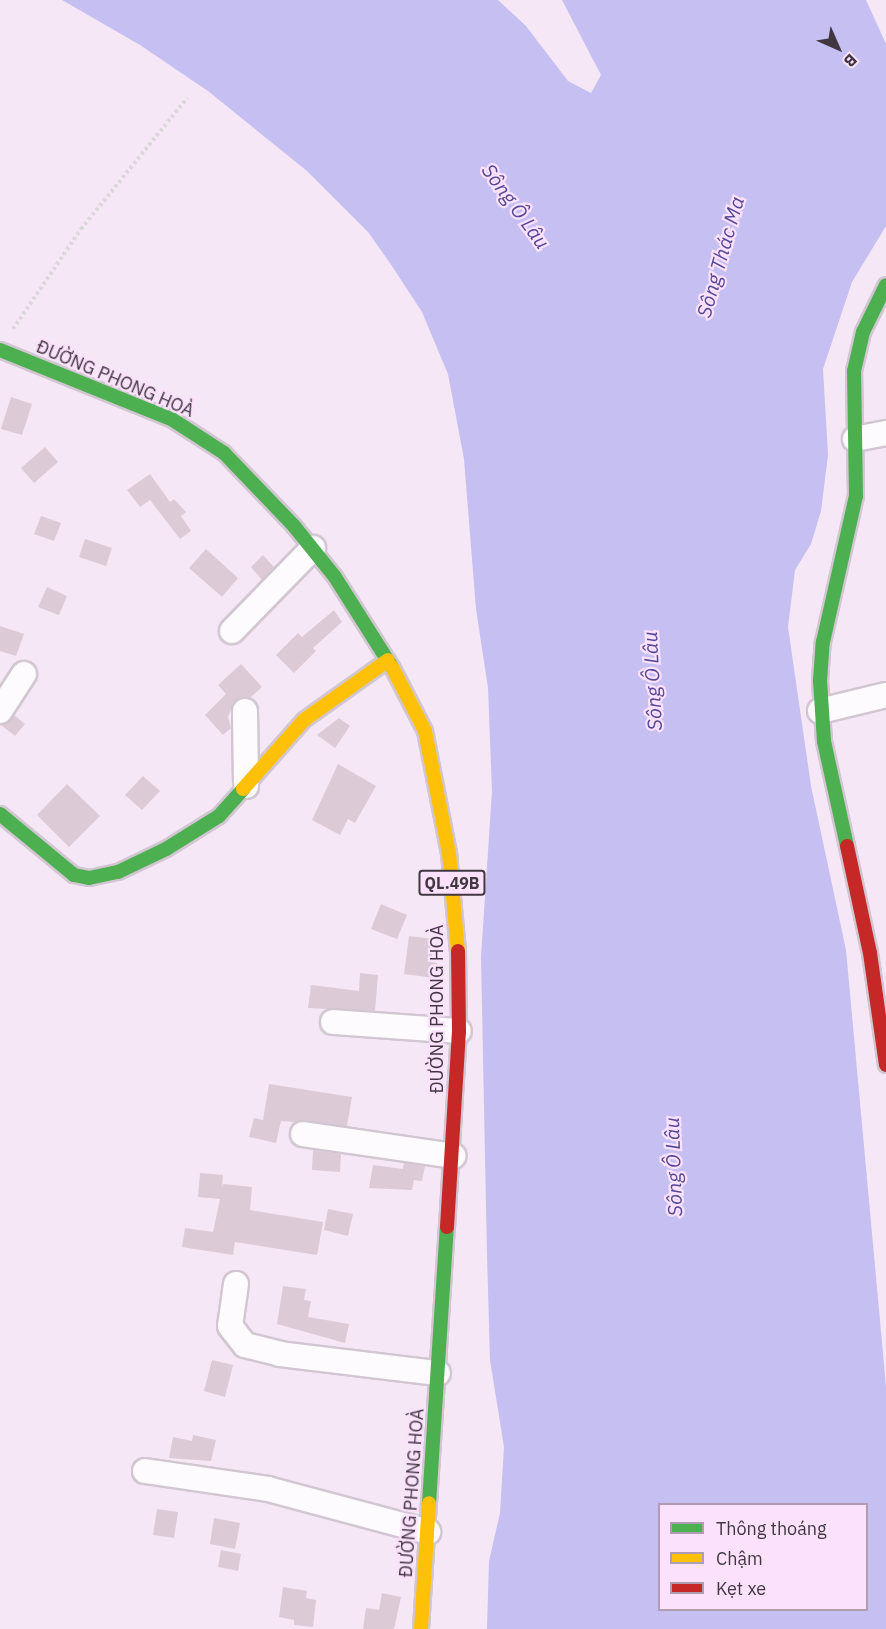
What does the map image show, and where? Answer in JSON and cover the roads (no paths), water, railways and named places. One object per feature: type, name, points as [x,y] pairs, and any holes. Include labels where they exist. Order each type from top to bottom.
[{"type":"main road","points":[[885,1056],[878,951],[820,711],[823,642],[852,525],[855,440],[852,389],[857,352],[886,285]]},
{"type":"main road","name":"ĐƯỜNG PHONG HOÀ","points":[[0,351],[152,410],[208,441],[247,475],[313,548],[388,660],[425,731],[437,777],[454,901],[459,1031],[453,1156],[421,1629]]},
{"type":"main road","points":[[0,814],[68,871],[81,878],[96,878],[134,866],[190,836],[219,816],[304,720],[388,660]]},
{"type":"street","points":[[855,440],[886,433]]},
{"type":"street","points":[[232,631],[313,548]]},
{"type":"street","points":[[0,711],[24,674]]},
{"type":"street","points":[[820,711],[886,695]]},
{"type":"street","points":[[245,711],[246,786]]},
{"type":"street","points":[[333,1022],[459,1031]]},
{"type":"street","points":[[303,1134],[453,1156]]},
{"type":"street","points":[[237,1284],[230,1326],[244,1345],[280,1354],[438,1373]]},
{"type":"street","points":[[145,1472],[268,1490],[428,1532]]},
{"type":"water","points":[[62,0],[498,0],[526,26],[568,81],[591,93],[601,75],[562,0],[866,0],[886,44],[886,226],[852,282],[823,369],[828,455],[821,511],[811,544],[795,570],[788,627],[811,786],[846,950],[886,1386],[886,1629],[487,1629],[489,1561],[500,1513],[504,1447],[490,1360],[481,957],[492,791],[488,688],[476,609],[464,459],[448,374],[422,312],[390,263],[368,232],[307,171],[208,91],[140,45]]},
{"type":"water label","name":"Sông Ô Lâu","points":[[516,206]]},
{"type":"water label","name":"Sông Thác Ma","points":[[720,257]]},
{"type":"water label","name":"Sông Ô Lâu","points":[[652,681]]},
{"type":"water label","name":"Sông Ô Lâu","points":[[673,1167]]}]
